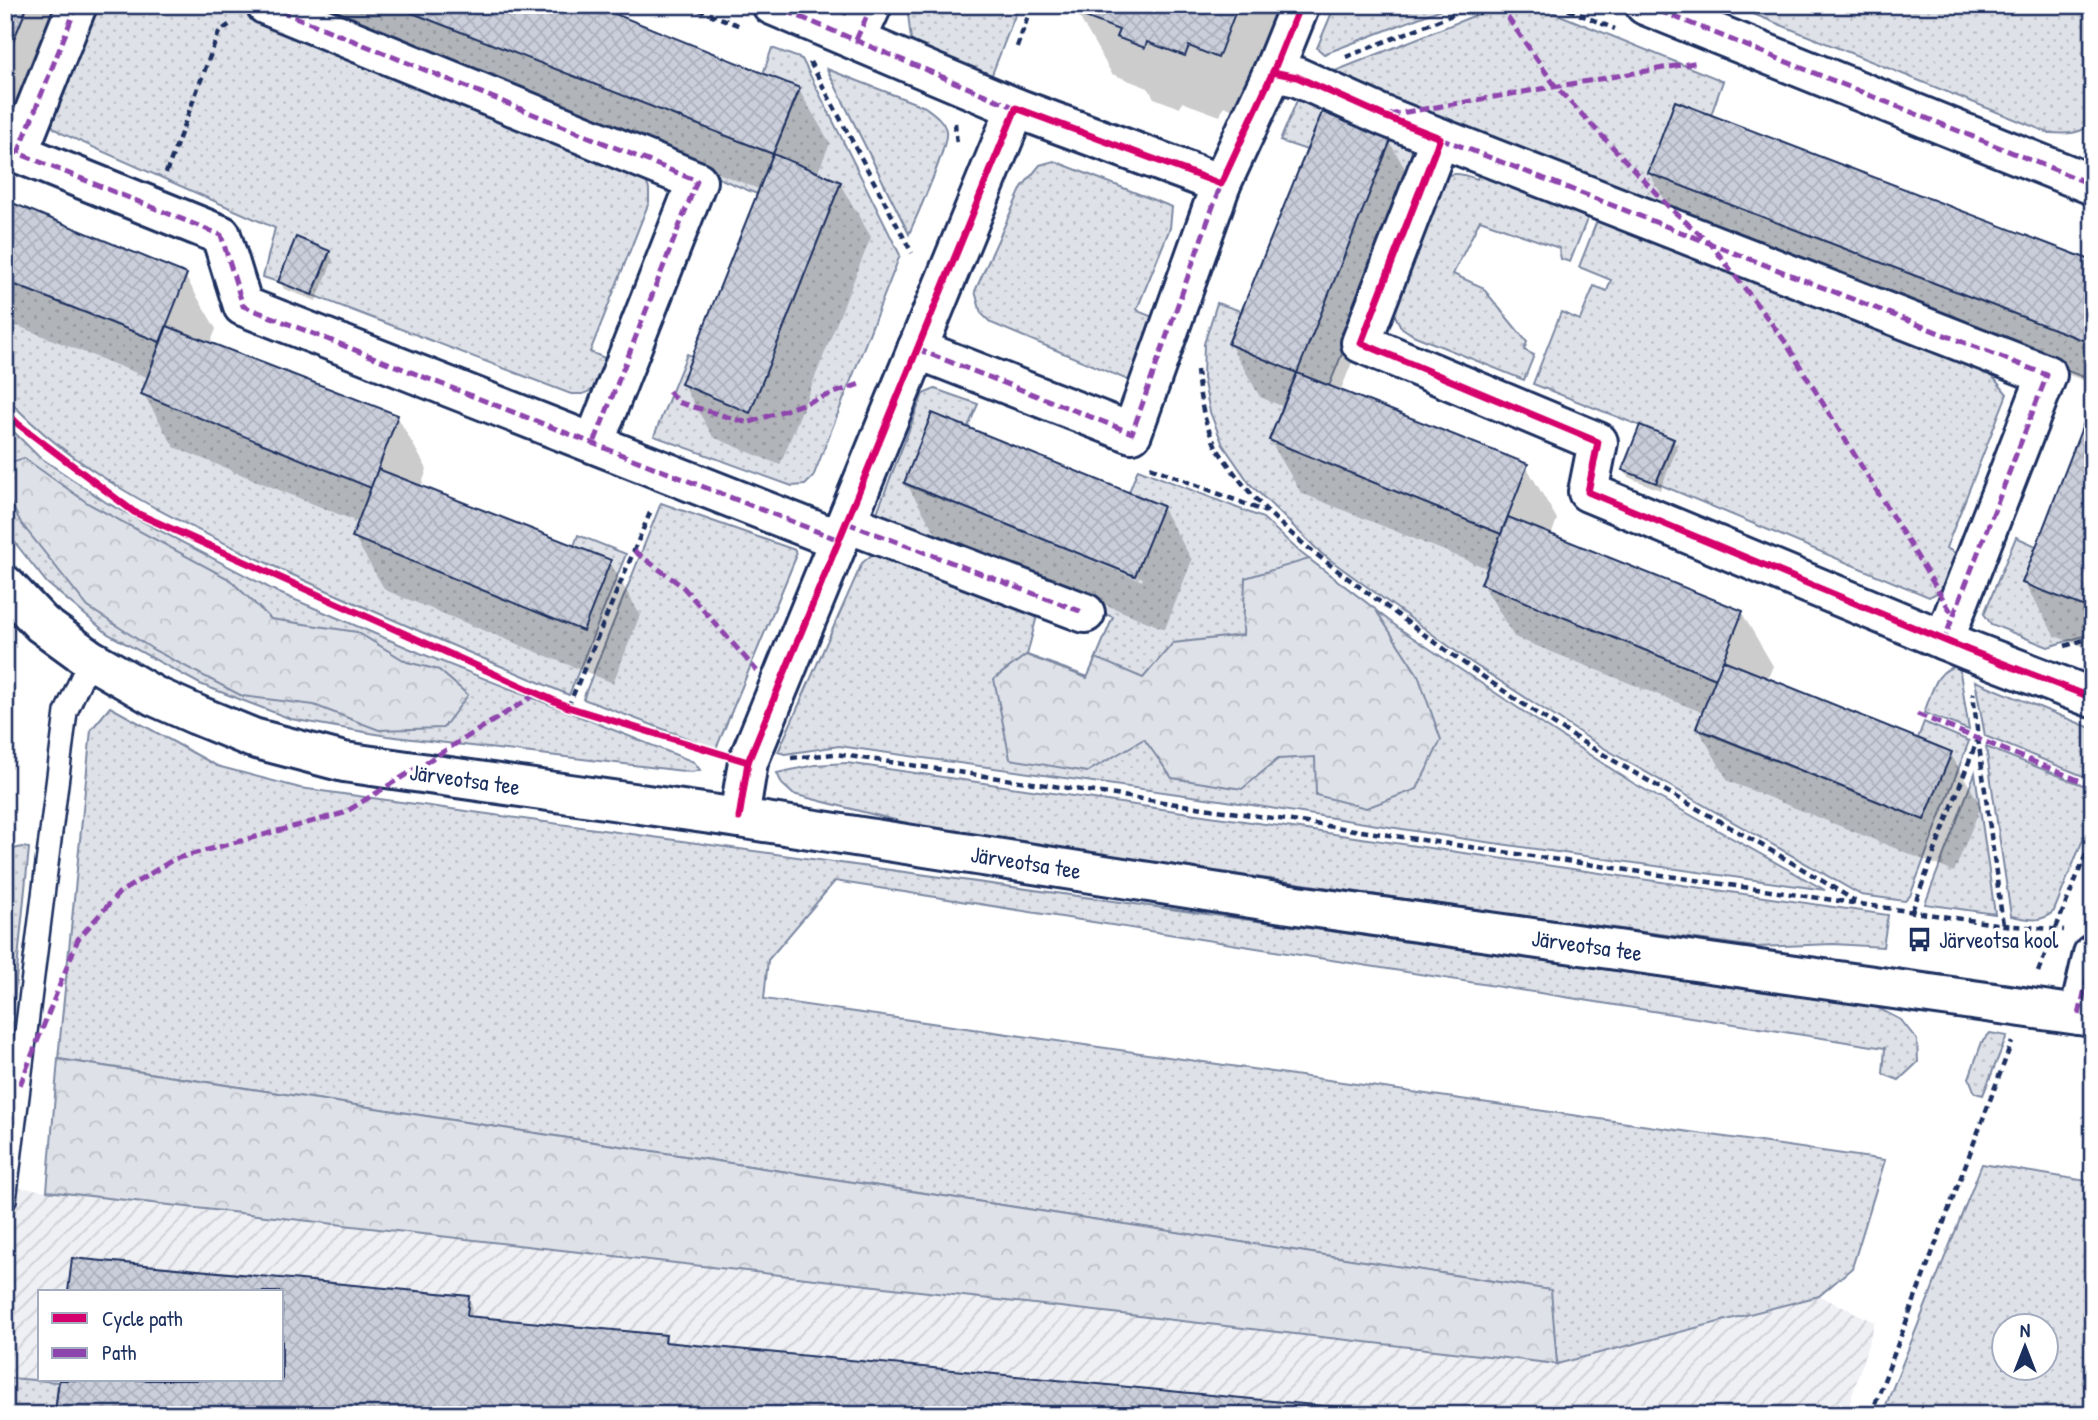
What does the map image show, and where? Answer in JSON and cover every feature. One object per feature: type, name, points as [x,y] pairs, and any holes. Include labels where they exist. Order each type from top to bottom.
[{"type":"street","points":[[76,5],[18,153],[221,235],[243,306],[594,443],[843,532],[1085,613]]},
{"type":"street","points":[[856,40],[872,5]]},
{"type":"street","points":[[917,349],[1132,433],[1221,184],[1285,74],[1300,5]]},
{"type":"street","points":[[1645,5],[2093,185]]},
{"type":"street","points":[[253,12],[697,181],[594,443]]},
{"type":"street","points":[[759,17],[856,40],[1016,108],[1221,184]]},
{"type":"street","points":[[1285,74],[1384,116],[2047,375],[1944,640]]},
{"type":"street","points":[[738,818],[748,762],[1016,108]]},
{"type":"street","points":[[1440,138],[1361,342],[1598,442],[1588,492],[1944,640],[2093,698]]},
{"type":"street","name":"Järveotsa tee","points":[[5,585],[42,624],[90,659],[154,696],[253,738],[344,762],[738,818],[1283,903],[2086,1016]]},
{"type":"street","points":[[2080,942],[2086,1016]]},
{"type":"lane","points":[[5,1200],[66,712],[90,659]]},
{"type":"path","points":[[687,5],[759,17]]},
{"type":"path","points":[[1017,47],[1032,5]]},
{"type":"path","points":[[1285,74],[1477,5]]},
{"type":"path","points":[[152,208],[219,32],[253,12]]},
{"type":"path","points":[[805,52],[912,253]]},
{"type":"path","points":[[952,156],[957,144],[955,123]]},
{"type":"path","points":[[908,265],[917,241]]},
{"type":"path","points":[[1197,362],[1201,407],[1214,443],[1240,481],[1266,512],[1324,560],[1450,654],[1578,740],[1679,800],[1810,872],[1858,903]]},
{"type":"path","points":[[1149,466],[1266,512]]},
{"type":"path","points":[[568,707],[654,505]]},
{"type":"path","points":[[1972,686],[2003,925]]},
{"type":"path","points":[[1912,911],[1978,738]]},
{"type":"path","points":[[748,762],[835,754],[2003,925],[2055,929],[2080,942]]},
{"type":"path","points":[[1871,1415],[2025,1007],[2093,837]]},
{"type":"shaded area","points":[[5,1186],[1557,1364],[1819,1296],[1875,1322],[1846,1415],[5,1415]]},
{"type":"green space","points":[[87,5],[247,5],[644,176],[649,189],[649,202],[590,352],[607,359],[595,389],[583,394],[571,394],[312,295],[330,252],[296,237],[278,282],[263,277],[275,228],[54,128],[47,116]]},
{"type":"green space","points":[[299,5],[392,5],[773,154],[757,194]]},
{"type":"green space","points":[[907,5],[1019,5],[991,77],[935,58],[911,40]]},
{"type":"green space","points":[[1335,5],[1452,5],[1324,54],[1317,48]]},
{"type":"green space","points":[[1501,5],[1535,5],[1723,81],[1711,115],[1675,101],[1648,173],[2093,344],[2093,381],[1325,75]]},
{"type":"green space","points":[[1731,5],[2093,5],[2093,122],[2078,131],[2049,133]]},
{"type":"green space","points":[[772,48],[802,59],[900,255],[813,477],[805,485],[792,486],[654,436],[687,354],[692,356],[681,384],[750,412],[841,182],[773,154],[800,89],[763,74]]},
{"type":"green space","points":[[827,69],[925,107],[938,117],[945,127],[943,151],[909,234]]},
{"type":"green space","points":[[1300,93],[1418,146],[1420,160],[1329,386],[1297,373],[1269,440],[1501,534],[1481,583],[1716,679],[1696,729],[1924,820],[1951,752],[1918,738],[1924,722],[1969,741],[1910,896],[1905,901],[1861,895],[1602,747],[1472,663],[1322,554],[1250,484],[1223,445],[1210,412],[1203,378],[1204,344],[1217,303],[1241,311],[1228,344],[1297,372],[1390,140],[1323,112],[1307,150],[1280,141]]},
{"type":"green space","points":[[1054,161],[1172,207],[1170,228],[1137,309],[1158,319],[1135,383],[991,323],[981,313],[975,291],[1022,187],[1040,165]]},
{"type":"green space","points":[[1484,162],[1593,204],[1570,262],[1561,259],[1559,248],[1480,220],[1453,274],[1482,287],[1527,342],[1524,350],[1534,355],[1524,380],[1413,335],[1401,327],[1390,306],[1439,179],[1458,174],[1477,179]]},
{"type":"green space","points":[[1602,208],[1974,354],[2007,394],[1946,548],[1963,557],[1953,585],[1929,597],[1656,483],[1674,439],[1533,384],[1561,312],[1580,320],[1594,286],[1607,291],[1611,280],[1579,267]]},
{"type":"green space","points":[[5,281],[160,342],[142,394],[574,546],[578,535],[626,554],[569,695],[342,597],[197,530],[127,492],[62,449],[5,396]]},
{"type":"green space","points":[[935,389],[978,404],[968,427],[932,414],[904,484],[1134,576],[1163,506],[1129,492],[1138,469],[1263,518],[1301,553],[1400,629],[1536,720],[1633,783],[1825,890],[839,746],[785,754],[778,752],[862,563],[873,554],[883,551],[1039,608],[1027,655],[1088,677],[1113,617],[887,527],[876,515],[923,394]]},
{"type":"green space","points":[[5,423],[38,456],[107,503],[279,593],[420,653],[694,762],[700,770],[692,772],[387,736],[291,719],[200,684],[108,634],[47,583],[5,530]]},
{"type":"green space","points":[[24,458],[89,504],[229,579],[271,619],[357,632],[407,662],[439,670],[468,695],[443,728],[379,730],[314,705],[242,696],[154,650],[88,607],[21,523],[5,492],[5,464]]},
{"type":"green space","points":[[661,503],[795,550],[796,557],[716,749],[583,699]]},
{"type":"green space","points":[[2016,537],[2036,546],[2022,583],[2090,609],[2093,604],[2093,633],[2048,647],[1991,624],[1984,614]]},
{"type":"green space","points":[[1309,559],[1375,609],[1418,675],[1441,740],[1417,789],[1366,808],[1316,795],[1315,757],[1278,759],[1242,789],[1172,778],[1144,739],[1087,772],[1010,759],[994,679],[1026,655],[1087,678],[1096,658],[1143,678],[1173,643],[1243,635],[1245,578]]},
{"type":"green space","points":[[1959,666],[1969,730],[1924,713],[1939,676]]},
{"type":"green space","points":[[1975,681],[2093,729],[2093,780],[1985,736]]},
{"type":"green space","points":[[110,707],[217,766],[300,788],[1876,1007],[1901,1020],[1917,1040],[1918,1062],[1899,1080],[1883,1074],[1885,1048],[835,881],[768,960],[764,999],[1885,1160],[1852,1268],[1819,1296],[1557,1364],[1550,1290],[58,1059],[91,730]]},
{"type":"green space","points":[[1986,747],[2093,789],[2093,815],[2054,911],[2044,918],[2034,920],[2011,916]]},
{"type":"green space","points":[[847,763],[1888,915],[1883,947],[1833,944],[1756,947],[1508,914],[934,830],[793,794],[782,784],[777,773],[815,765]]},
{"type":"green space","points":[[1975,773],[1995,914],[1925,904]]},
{"type":"green space","points":[[29,848],[5,1092],[5,851]]},
{"type":"green space","points":[[1990,1033],[2007,1036],[1983,1095],[1975,1093],[1969,1078],[1982,1042]]},
{"type":"green space","points":[[58,1059],[1551,1290],[1557,1364],[47,1191]]},
{"type":"green space","points":[[1982,1164],[2093,1182],[2093,1415],[1882,1415]]},
{"type":"green space","points":[[10,1378],[58,1382],[55,1413],[69,1415],[5,1415],[5,1393],[8,1393]]},
{"type":"building","points":[[5,5],[28,5],[5,61]]},
{"type":"building","points":[[392,5],[593,5],[800,88],[773,154]]},
{"type":"building","points":[[1078,5],[1238,5],[1218,58],[1189,46],[1185,56],[1147,42],[1145,48],[1116,37],[1119,30],[1075,13]]},
{"type":"building","points":[[1675,101],[2093,261],[2093,344],[1648,173]]},
{"type":"building","points":[[1322,112],[1391,140],[1297,373],[1228,344]]},
{"type":"building","points":[[773,154],[841,182],[750,413],[681,384]]},
{"type":"building","points":[[5,200],[187,274],[160,342],[5,281]]},
{"type":"building","points":[[296,237],[330,251],[312,295],[278,282]]},
{"type":"building","points":[[167,326],[398,415],[371,488],[141,394]]},
{"type":"building","points":[[1297,373],[1528,464],[1501,534],[1269,440]]},
{"type":"building","points":[[2093,399],[2093,604],[2091,609],[2022,583]]},
{"type":"building","points":[[932,413],[1163,506],[1135,576],[904,483]]},
{"type":"building","points":[[1640,425],[1674,439],[1656,483],[1622,470]]},
{"type":"building","points":[[378,469],[611,560],[583,631],[352,537]]},
{"type":"building","points":[[1508,517],[1743,611],[1716,679],[1481,584]]},
{"type":"building","points":[[1723,660],[1952,752],[1924,820],[1696,728]]},
{"type":"building","points":[[72,1258],[469,1296],[467,1316],[666,1335],[665,1342],[1417,1415],[55,1413],[59,1382],[284,1382],[284,1290],[68,1290]]},
{"type":"marked path","points":[[77,5],[18,153],[221,235],[243,306],[839,540]]},
{"type":"marked path","points":[[266,5],[697,181],[594,443]]},
{"type":"marked path","points":[[772,5],[1016,108]]},
{"type":"marked path","points":[[856,40],[872,5]]},
{"type":"marked path","points":[[1499,5],[1556,87],[1670,208],[1711,244],[1784,340],[1953,615]]},
{"type":"marked path","points":[[1645,5],[2093,185]]},
{"type":"marked path","points":[[1389,115],[1699,62]]},
{"type":"marked path","points":[[1440,138],[2047,375],[1944,640]]},
{"type":"marked path","points":[[917,349],[1132,433],[1221,184]]},
{"type":"marked path","points":[[669,391],[677,402],[748,423],[860,384]]},
{"type":"marked path","points":[[847,523],[1085,613]]},
{"type":"marked path","points":[[634,551],[682,586],[757,671]]},
{"type":"marked path","points":[[20,1085],[78,939],[119,893],[174,859],[344,813],[538,693]]},
{"type":"marked path","points":[[1917,714],[2093,786]]},
{"type":"marked path","points":[[2079,1015],[2093,954]]},
{"type":"cycle path","points":[[739,818],[748,762],[1016,108],[1221,184],[1273,72],[1300,5]]},
{"type":"cycle path","points":[[1273,72],[1297,77],[1440,138],[1361,343],[1598,442],[1588,492],[1968,650],[2093,698]]},
{"type":"cycle path","points":[[5,411],[18,424],[134,512],[568,707],[748,762]]},
{"type":"place","name":"Järveotsa kool","points":[[1919,939]]}]
